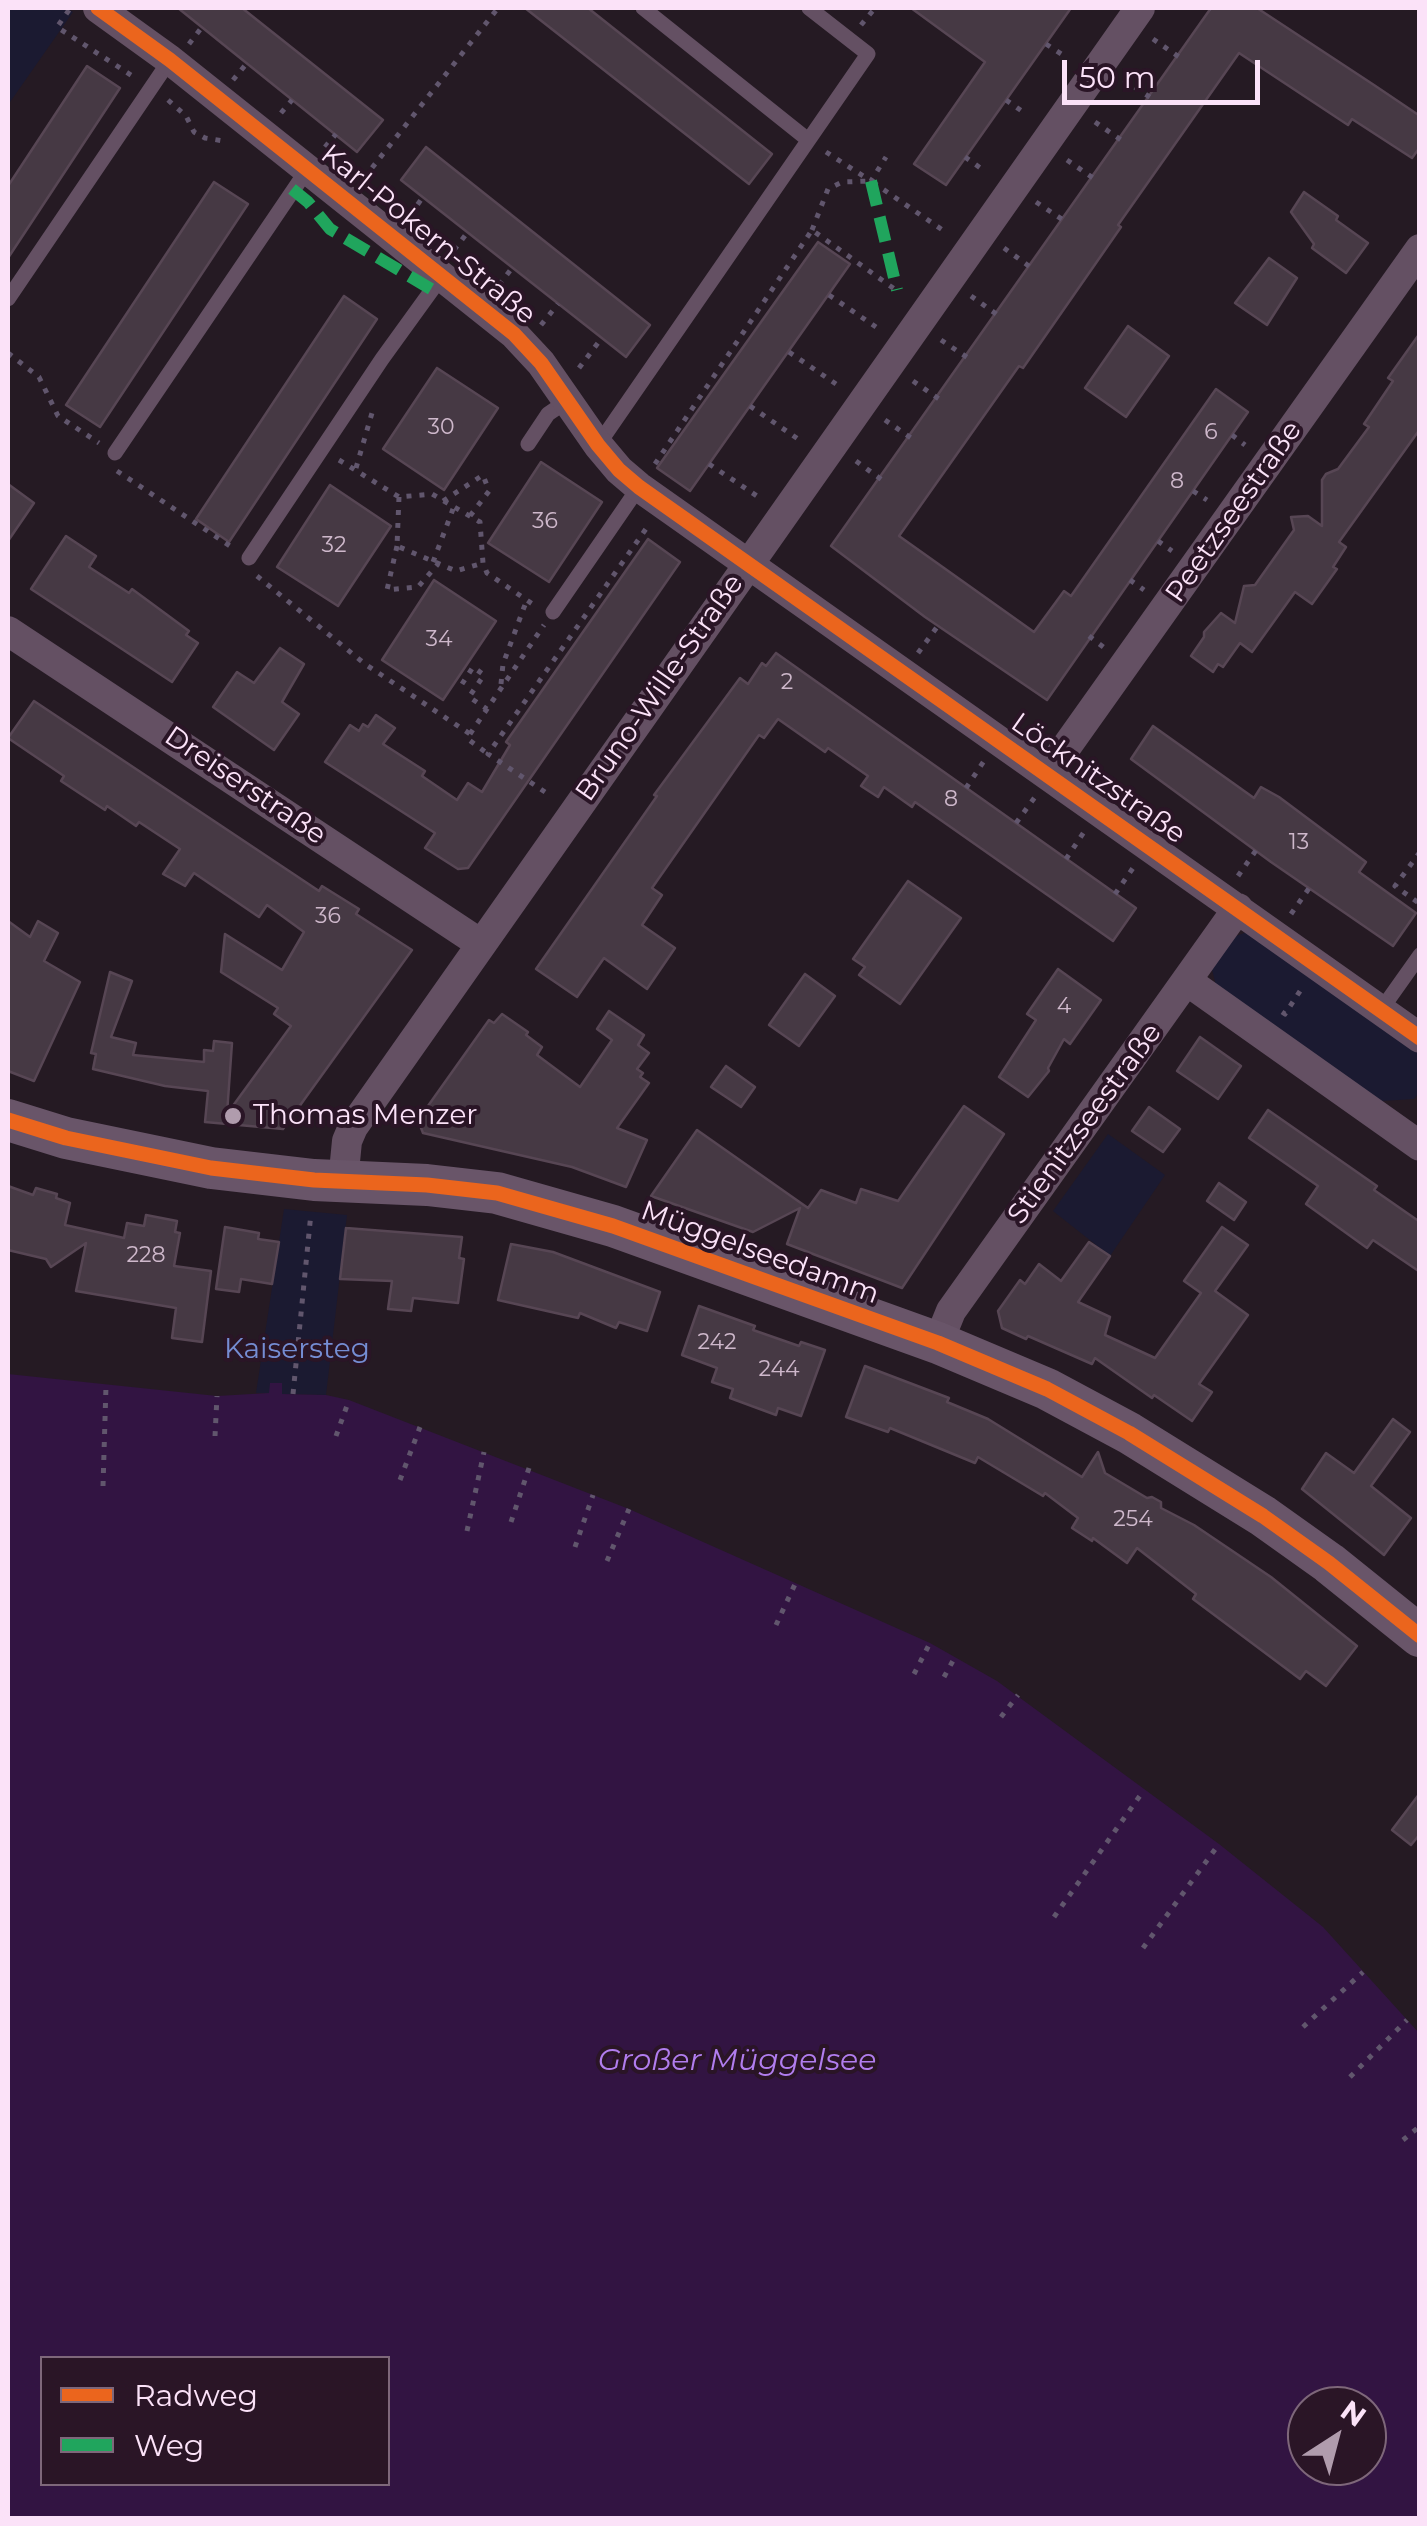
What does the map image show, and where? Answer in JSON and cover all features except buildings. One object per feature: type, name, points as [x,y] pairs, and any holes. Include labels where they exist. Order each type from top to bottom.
[{"type":"main road","name":"Müggelseedamm","points":[[8,1120],[66,1138],[327,1194],[426,1185],[487,1192],[619,1228],[938,1343],[1047,1389],[1130,1432],[1263,1516],[1420,1636]]},
{"type":"street","name":"Karl-Pokern-Straße","points":[[98,8],[177,55],[444,268],[570,388],[598,445],[651,496],[747,563]]},
{"type":"street","name":"Bruno-Wille-Straße","points":[[327,1194],[354,1127],[1140,8]]},
{"type":"street","name":"Peetzseestraße","points":[[1042,783],[1420,249]]},
{"type":"street","name":"Löcknitzstraße","points":[[747,563],[1042,783],[1238,908],[1420,1038]]},
{"type":"street","name":"Dreiserstraße","points":[[8,631],[481,944]]},
{"type":"street","name":"Stienitzseestraße","points":[[938,1343],[951,1311],[1238,908]]},
{"type":"street","points":[[1188,981],[1266,1037],[1415,1132]]},
{"type":"lane","points":[[644,8],[807,139]]},
{"type":"lane","points":[[598,445],[868,54],[810,8]]},
{"type":"lane","points":[[8,299],[150,88],[177,55]]},
{"type":"lane","points":[[115,453],[312,163]]},
{"type":"lane","points":[[250,558],[444,268]]},
{"type":"lane","points":[[528,444],[570,388]]},
{"type":"lane","points":[[553,612],[651,496]]},
{"type":"lane","points":[[1381,1010],[1420,955]]},
{"type":"path","points":[[70,8],[57,28],[180,108],[194,132],[223,140],[237,150]]},
{"type":"path","points":[[357,188],[498,8]]},
{"type":"path","points":[[177,55],[202,27]]},
{"type":"path","points":[[1151,38],[1179,58]]},
{"type":"path","points":[[1046,44],[1066,58]]},
{"type":"path","points":[[228,85],[247,63]]},
{"type":"path","points":[[1123,78],[1150,98]]},
{"type":"path","points":[[1006,100],[1026,114]]},
{"type":"path","points":[[1094,120],[1122,140]]},
{"type":"path","points":[[312,163],[336,134]]},
{"type":"path","points":[[807,139],[944,231]]},
{"type":"path","points":[[966,157],[986,172]]},
{"type":"path","points":[[871,181],[886,158]]},
{"type":"path","points":[[1066,160],[1094,178]]},
{"type":"path","points":[[488,754],[812,230],[828,189],[842,182],[871,181]]},
{"type":"path","points":[[402,224],[423,197]]},
{"type":"path","points":[[1036,202],[1066,222]]},
{"type":"path","points":[[812,230],[900,293]]},
{"type":"path","points":[[444,268],[468,232]]},
{"type":"path","points":[[1004,248],[1033,269]]},
{"type":"path","points":[[492,295],[512,268]]},
{"type":"path","points":[[829,295],[876,327]]},
{"type":"path","points":[[970,296],[999,316]]},
{"type":"path","points":[[536,330],[558,304]]},
{"type":"path","points":[[570,388],[602,339]]},
{"type":"path","points":[[940,339],[968,358]]},
{"type":"path","points":[[8,352],[38,377],[58,416],[115,453],[110,466],[250,558],[249,569],[365,664],[470,734]]},
{"type":"path","points":[[789,352],[836,384]]},
{"type":"path","points":[[912,380],[939,400]]},
{"type":"path","points":[[356,468],[376,401]]},
{"type":"path","points":[[750,406],[798,439]]},
{"type":"path","points":[[884,420],[911,438]]},
{"type":"path","points":[[340,460],[398,497],[432,494],[480,522],[483,563],[488,573],[526,602],[502,664],[501,688]]},
{"type":"path","points":[[855,460],[882,480]]},
{"type":"path","points":[[709,464],[758,496]]},
{"type":"path","points":[[444,501],[483,475],[488,490],[470,516]]},
{"type":"path","points":[[398,497],[397,546],[387,590],[418,587],[435,563],[453,509]]},
{"type":"path","points":[[397,546],[456,571],[483,563]]},
{"type":"path","points":[[545,792],[469,740],[553,612]]},
{"type":"path","points":[[918,653],[940,623]]},
{"type":"path","points":[[462,684],[474,667],[484,674],[469,697],[487,710]]},
{"type":"path","points":[[966,788],[987,756]]},
{"type":"path","points":[[1016,823],[1042,783]]},
{"type":"path","points":[[1066,858],[1088,828]]},
{"type":"path","points":[[1237,877],[1259,846]]},
{"type":"path","points":[[1420,852],[1395,886],[1420,904]]},
{"type":"path","points":[[1115,894],[1136,863]]},
{"type":"path","points":[[1291,914],[1312,884]]},
{"type":"path","points":[[1266,1037],[1275,1022],[1265,1017],[1272,1006],[1285,1014],[1308,979],[1299,972],[1309,959]]},
{"type":"path","points":[[293,1394],[327,1194]]},
{"type":"path","points":[[103,1486],[106,1386]]},
{"type":"path","points":[[214,1436],[217,1396]]},
{"type":"path","points":[[336,1436],[349,1400]]},
{"type":"path","points":[[400,1480],[420,1427]]},
{"type":"path","points":[[467,1531],[484,1452]]},
{"type":"path","points":[[512,1522],[529,1468]]},
{"type":"path","points":[[575,1547],[593,1496]]},
{"type":"path","points":[[606,1561],[629,1509]]},
{"type":"path","points":[[776,1624],[796,1582]]},
{"type":"path","points":[[914,1674],[930,1644]]},
{"type":"path","points":[[944,1678],[955,1658]]},
{"type":"path","points":[[1002,1717],[1018,1695]]},
{"type":"path","points":[[1054,1917],[1144,1790]]},
{"type":"path","points":[[1143,1948],[1219,1844]]},
{"type":"path","points":[[1304,2027],[1363,1972]]},
{"type":"path","points":[[1350,2078],[1407,2020]]},
{"type":"path","points":[[1403,2140],[1420,2126]]},
{"type":"green space","points":[[8,8],[66,8],[73,12],[8,105]]},
{"type":"green space","points":[[1250,931],[1419,1051],[1419,1093],[1414,1099],[1382,1101],[1217,989],[1211,966],[1233,937]]},
{"type":"green space","points":[[1108,1134],[1165,1175],[1110,1256],[1053,1211]]},
{"type":"green space","name":"Kaisersteg","points":[[284,1209],[347,1215],[326,1395],[281,1394],[282,1383],[271,1383],[270,1393],[256,1393]]},
{"type":"water","name":"Großer Müggelsee","points":[[8,1374],[217,1396],[269,1393],[270,1383],[282,1383],[282,1394],[349,1400],[629,1509],[930,1643],[997,1681],[1219,1844],[1323,1927],[1419,2033],[1419,2518],[8,2518]]},
{"type":"tram line","points":[[8,1120],[116,1154],[251,1179],[427,1185],[497,1193],[613,1226],[938,1343],[1047,1389],[1129,1433],[1263,1516],[1420,1636]]},
{"type":"marked path","points":[[871,181],[897,290]]},
{"type":"marked path","points":[[292,189],[330,229],[431,289]]},
{"type":"cycle path","points":[[98,8],[170,60],[514,334],[541,363],[598,445],[639,487],[1420,1038]]},
{"type":"cycle path","points":[[8,1120],[66,1138],[211,1168],[497,1193],[613,1226],[938,1343],[1047,1389],[1129,1433],[1263,1516],[1420,1636]]},
{"type":"place","name":"Thomas Menzer","points":[[233,1116]]}]
